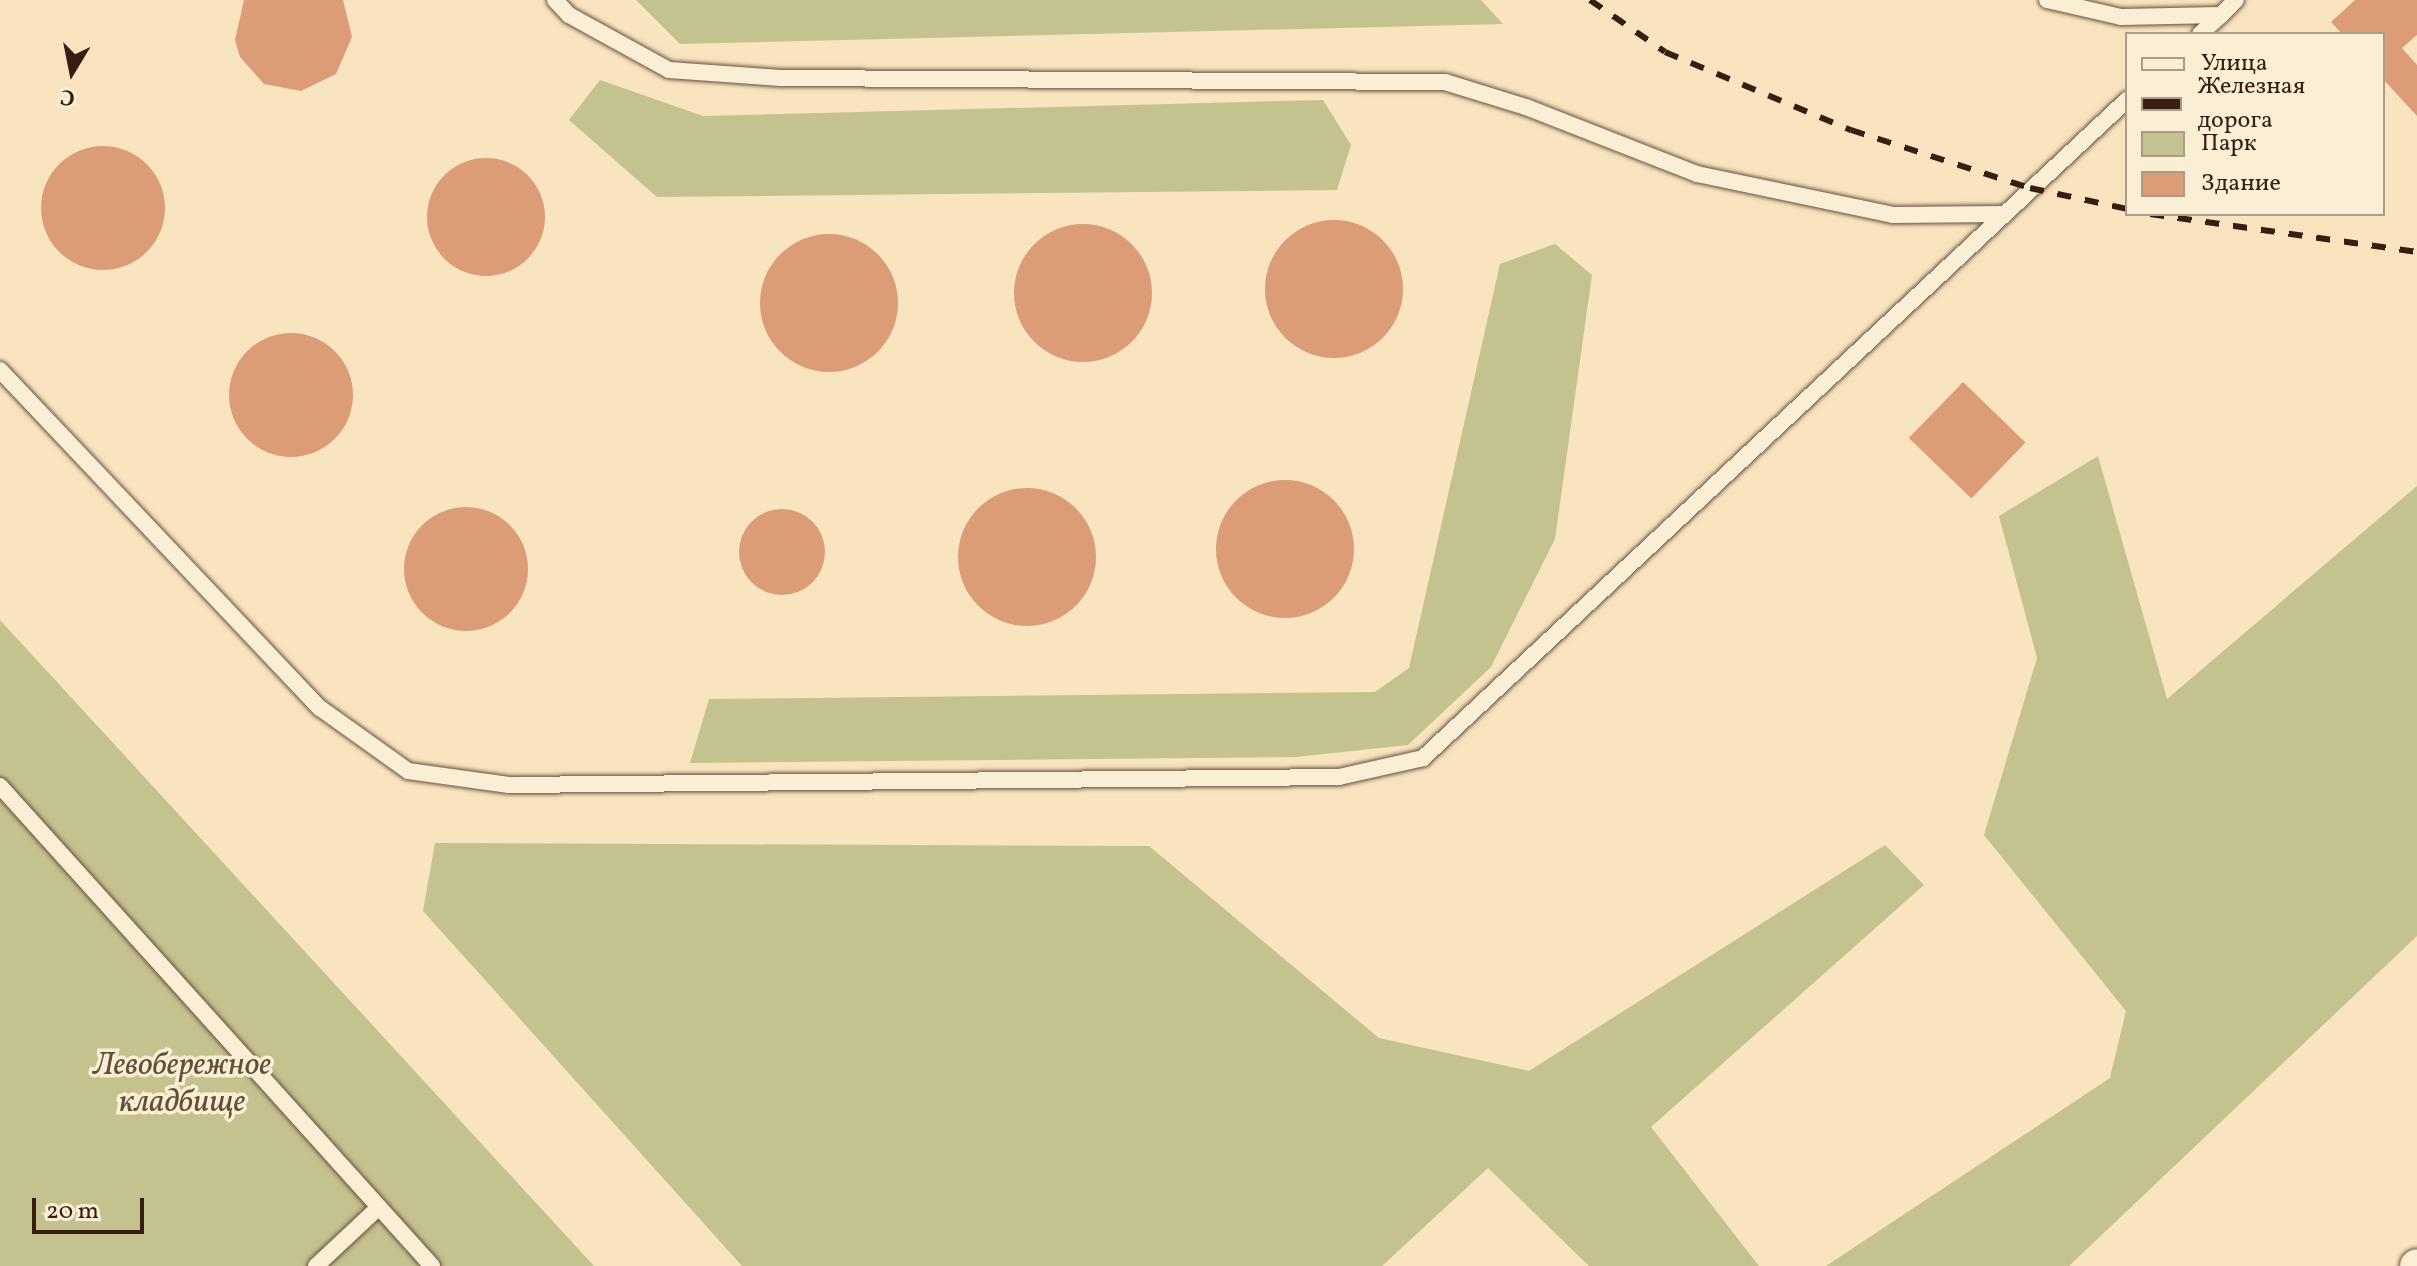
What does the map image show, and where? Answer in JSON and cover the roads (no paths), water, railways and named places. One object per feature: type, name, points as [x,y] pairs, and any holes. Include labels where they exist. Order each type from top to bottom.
[{"type":"lane","points":[[555,0],[569,15],[669,70],[781,78],[1445,82],[1526,107],[1697,174],[1893,215],[2002,214]]},
{"type":"lane","points":[[2047,0],[2121,17],[2221,15]]},
{"type":"lane","points":[[2202,32],[2236,0]]},
{"type":"lane","points":[[0,370],[320,708],[408,771],[509,785],[1339,777],[1423,758],[2125,102]]},
{"type":"lane","points":[[0,786],[432,1266]]},
{"type":"lane","points":[[316,1266],[379,1207]]},
{"type":"railway","points":[[1590,0],[1665,52],[1851,130],[2030,188],[2125,209]]},
{"type":"railway","points":[[2164,216],[2417,252]]},
{"type":"park label","name":"Левобережное кладбище","points":[[182,1086]]}]
